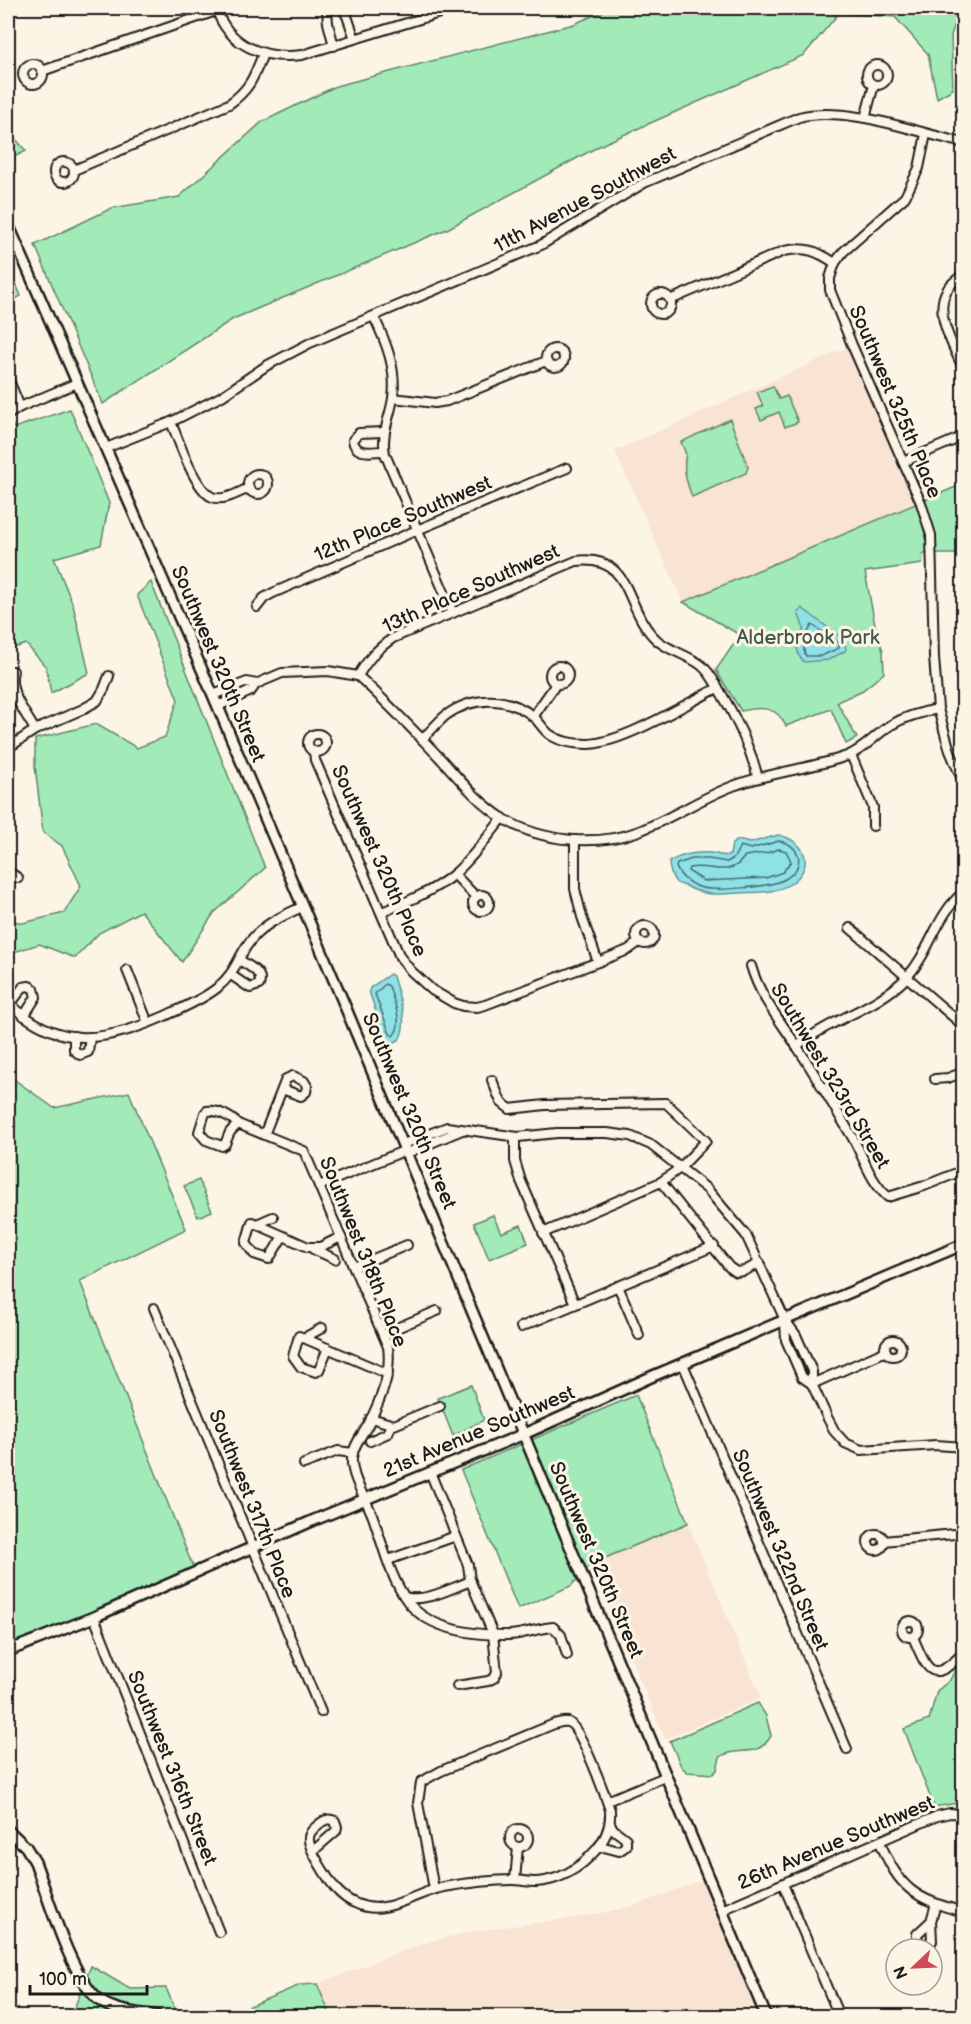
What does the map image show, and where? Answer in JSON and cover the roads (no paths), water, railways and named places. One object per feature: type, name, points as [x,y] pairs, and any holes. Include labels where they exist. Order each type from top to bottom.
[{"type":"main road","name":"Southwest 320th Street","points":[[8,224],[218,706],[766,2016]]},
{"type":"main road","name":"21st Avenue Southwest","points":[[8,1651],[94,1617],[252,1547],[524,1434],[963,1244]]},
{"type":"main road","points":[[8,1830],[26,1847],[35,1862],[73,1966],[88,1991],[99,2000],[114,2007],[157,2016]]},
{"type":"street","points":[[330,8],[327,16],[334,45]]},
{"type":"street","points":[[342,8],[355,39]]},
{"type":"street","points":[[42,71],[216,9],[235,38],[246,46],[263,54],[286,57],[302,55],[456,8]]},
{"type":"street","points":[[74,170],[230,104],[242,95],[253,80],[263,54]]},
{"type":"street","points":[[866,118],[874,85]]},
{"type":"street","name":"11th Avenue Southwest","points":[[106,448],[171,422],[222,396],[267,366],[310,343],[525,253],[558,236],[644,183],[799,117],[809,114],[836,113],[866,118],[963,142]]},
{"type":"street","points":[[670,300],[795,248],[816,251],[835,263],[843,252],[905,197],[919,168],[926,134]]},
{"type":"street","name":"Southwest 325th Place","points":[[835,263],[830,283],[834,302],[921,503],[932,535],[934,657],[938,709],[950,752],[963,783]]},
{"type":"street","points":[[963,274],[949,287],[943,308],[944,324],[963,370]]},
{"type":"street","points":[[374,317],[390,354],[393,373],[393,398],[384,432],[384,451],[453,613]]},
{"type":"street","points":[[393,398],[435,403],[447,402],[546,361]]},
{"type":"street","points":[[8,378],[20,407]]},
{"type":"street","points":[[8,415],[20,407],[77,383]]},
{"type":"street","points":[[171,422],[198,483],[212,496],[219,498],[230,496],[249,488]]},
{"type":"street","points":[[384,432],[359,433],[354,437],[353,444],[359,451],[384,451]]},
{"type":"street","points":[[903,462],[963,436]]},
{"type":"street","name":"12th Place Southwest","points":[[257,607],[264,598],[273,593],[567,468]]},
{"type":"street","name":"13th Place Southwest","points":[[358,676],[368,658],[393,638],[576,561],[587,560],[617,572],[650,634],[670,650],[700,664],[710,674],[718,688]]},
{"type":"street","points":[[13,671],[11,678],[14,692],[35,730]]},
{"type":"street","points":[[218,706],[251,691],[256,684],[282,673],[328,671],[358,676],[391,706],[472,792],[502,818],[549,836],[575,840],[606,839],[637,832],[732,787],[758,778],[823,765],[851,755],[890,725],[904,718],[938,709]]},
{"type":"street","points":[[8,748],[35,730],[97,701],[109,676]]},
{"type":"street","points":[[213,695],[247,682],[256,684]]},
{"type":"street","points":[[533,717],[556,684]]},
{"type":"street","points":[[422,739],[445,716],[474,702],[492,699],[515,706],[533,717],[550,734],[563,741],[574,744],[598,744],[629,733],[718,688],[747,742],[758,778]]},
{"type":"street","name":"Southwest 320th Place","points":[[314,751],[315,760],[400,957],[422,983],[454,1003],[471,1007],[485,1005],[598,962]]},
{"type":"street","points":[[851,755],[873,807],[873,826]]},
{"type":"street","points":[[382,912],[434,888],[454,874],[483,843],[502,818]]},
{"type":"street","points":[[575,840],[575,889],[598,962],[628,950],[639,942]]},
{"type":"street","points":[[8,871],[18,878]]},
{"type":"street","points":[[454,874],[476,897]]},
{"type":"street","points":[[796,1046],[830,1025],[879,1000],[908,976],[922,956],[946,910],[963,892]]},
{"type":"street","points":[[24,1016],[36,997],[36,991],[32,987],[23,987],[9,1004],[24,1016],[45,1028],[74,1036],[102,1037],[148,1023],[201,999],[216,989],[231,975],[251,941],[267,925],[302,907]]},
{"type":"street","points":[[850,928],[958,1021],[963,1030]]},
{"type":"street","points":[[231,975],[250,988],[259,985],[261,980],[259,974],[240,960]]},
{"type":"street","name":"Southwest 323rd Street","points":[[751,966],[757,986],[772,1012],[796,1046],[853,1138],[873,1180],[888,1197],[924,1186],[963,1170]]},
{"type":"street","points":[[127,970],[148,1023]]},
{"type":"street","points":[[74,1036],[74,1050],[80,1055],[88,1052],[90,1037]]},
{"type":"street","points":[[935,1079],[948,1078],[963,1072]]},
{"type":"street","points":[[492,1080],[501,1102],[510,1109],[545,1105],[666,1103],[706,1141],[680,1168],[661,1182],[543,1233]]},
{"type":"street","points":[[264,1135],[282,1089]]},
{"type":"street","name":"Southwest 318th Place","points":[[238,1124],[222,1146],[206,1140],[199,1132],[205,1113],[209,1110],[304,1151],[384,1336],[390,1359],[388,1374],[371,1419],[352,1453]]},
{"type":"street","points":[[319,1186],[405,1149],[447,1127],[515,1137],[557,1133],[607,1133],[630,1136],[651,1145],[707,1189],[746,1235],[767,1283],[785,1320],[796,1335],[812,1371],[812,1384],[835,1432],[845,1443],[861,1450],[936,1445],[963,1447]]},
{"type":"street","points":[[515,1137],[515,1161],[521,1181],[576,1304]]},
{"type":"street","points":[[661,1182],[729,1267],[736,1272],[744,1271],[760,1263]]},
{"type":"street","points":[[256,1224],[273,1217]]},
{"type":"street","points":[[283,1236],[270,1259],[254,1254],[248,1248],[246,1240],[252,1222],[335,1259]]},
{"type":"street","points":[[308,1247],[320,1247],[341,1237]]},
{"type":"street","points":[[354,1267],[406,1245]]},
{"type":"street","points":[[521,1327],[714,1246]]},
{"type":"street","points":[[618,1286],[639,1335]]},
{"type":"street","name":"Southwest 317th Place","points":[[154,1308],[321,1712]]},
{"type":"street","points":[[384,1336],[437,1311]]},
{"type":"street","points":[[304,1338],[322,1328]]},
{"type":"street","points":[[328,1348],[317,1372],[301,1367],[295,1361],[293,1353],[299,1336],[328,1348],[388,1374]]},
{"type":"street","points":[[812,1384],[886,1351]]},
{"type":"street","name":"Southwest 322nd Street","points":[[683,1364],[847,1749]]},
{"type":"street","points":[[371,1419],[391,1425],[398,1424],[440,1406]]},
{"type":"street","points":[[370,1441],[388,1433],[391,1425]]},
{"type":"street","points":[[304,1464],[338,1451],[352,1453],[354,1471],[388,1560],[405,1597],[415,1610],[457,1631],[519,1634],[553,1628],[563,1640],[567,1655]]},
{"type":"street","points":[[430,1472],[468,1564],[471,1581],[493,1634],[497,1673],[494,1678],[457,1686]]},
{"type":"street","points":[[884,1541],[963,1533]]},
{"type":"street","points":[[388,1560],[456,1536]]},
{"type":"street","points":[[405,1597],[413,1600],[426,1597],[471,1581]]},
{"type":"street","name":"Southwest 316th Street","points":[[94,1617],[219,1932]]},
{"type":"street","points":[[914,1637],[924,1662],[934,1672],[942,1671],[951,1665],[963,1652]]},
{"type":"street","points":[[313,1851],[336,1888],[344,1896],[358,1905],[375,1908],[390,1906],[434,1889],[474,1882],[542,1881],[563,1875],[579,1866],[598,1848],[610,1823],[607,1801],[575,1727],[568,1722],[549,1726],[441,1771],[421,1782],[418,1803],[434,1889]]},
{"type":"street","points":[[607,1801],[667,1776]]},
{"type":"street","name":"26th Avenue Southwest","points":[[722,1910],[940,1815],[963,1814]]},
{"type":"street","points":[[598,1848],[604,1847],[619,1851],[626,1846],[626,1839],[615,1831],[610,1823]]},
{"type":"street","points":[[880,1842],[893,1870],[912,1891],[936,1904],[963,1912]]},
{"type":"street","points":[[516,1880],[518,1847]]},
{"type":"street","points":[[783,1884],[839,2016]]},
{"type":"street","points":[[931,1921],[936,1904]]},
{"type":"water","points":[[802,608],[844,640],[845,651],[828,660],[804,662],[797,650],[804,629],[798,613]]},
{"type":"water","points":[[778,835],[795,842],[801,848],[805,862],[798,877],[779,889],[760,892],[706,893],[678,884],[671,873],[669,862],[679,857],[700,853],[730,855],[732,844],[738,840],[750,843]]},
{"type":"water","points":[[390,974],[393,976],[400,1000],[403,1024],[399,1040],[390,1044],[384,1036],[369,991]]},
{"type":"park label","name":"Alderbrook Park","points":[[808,638]]}]
